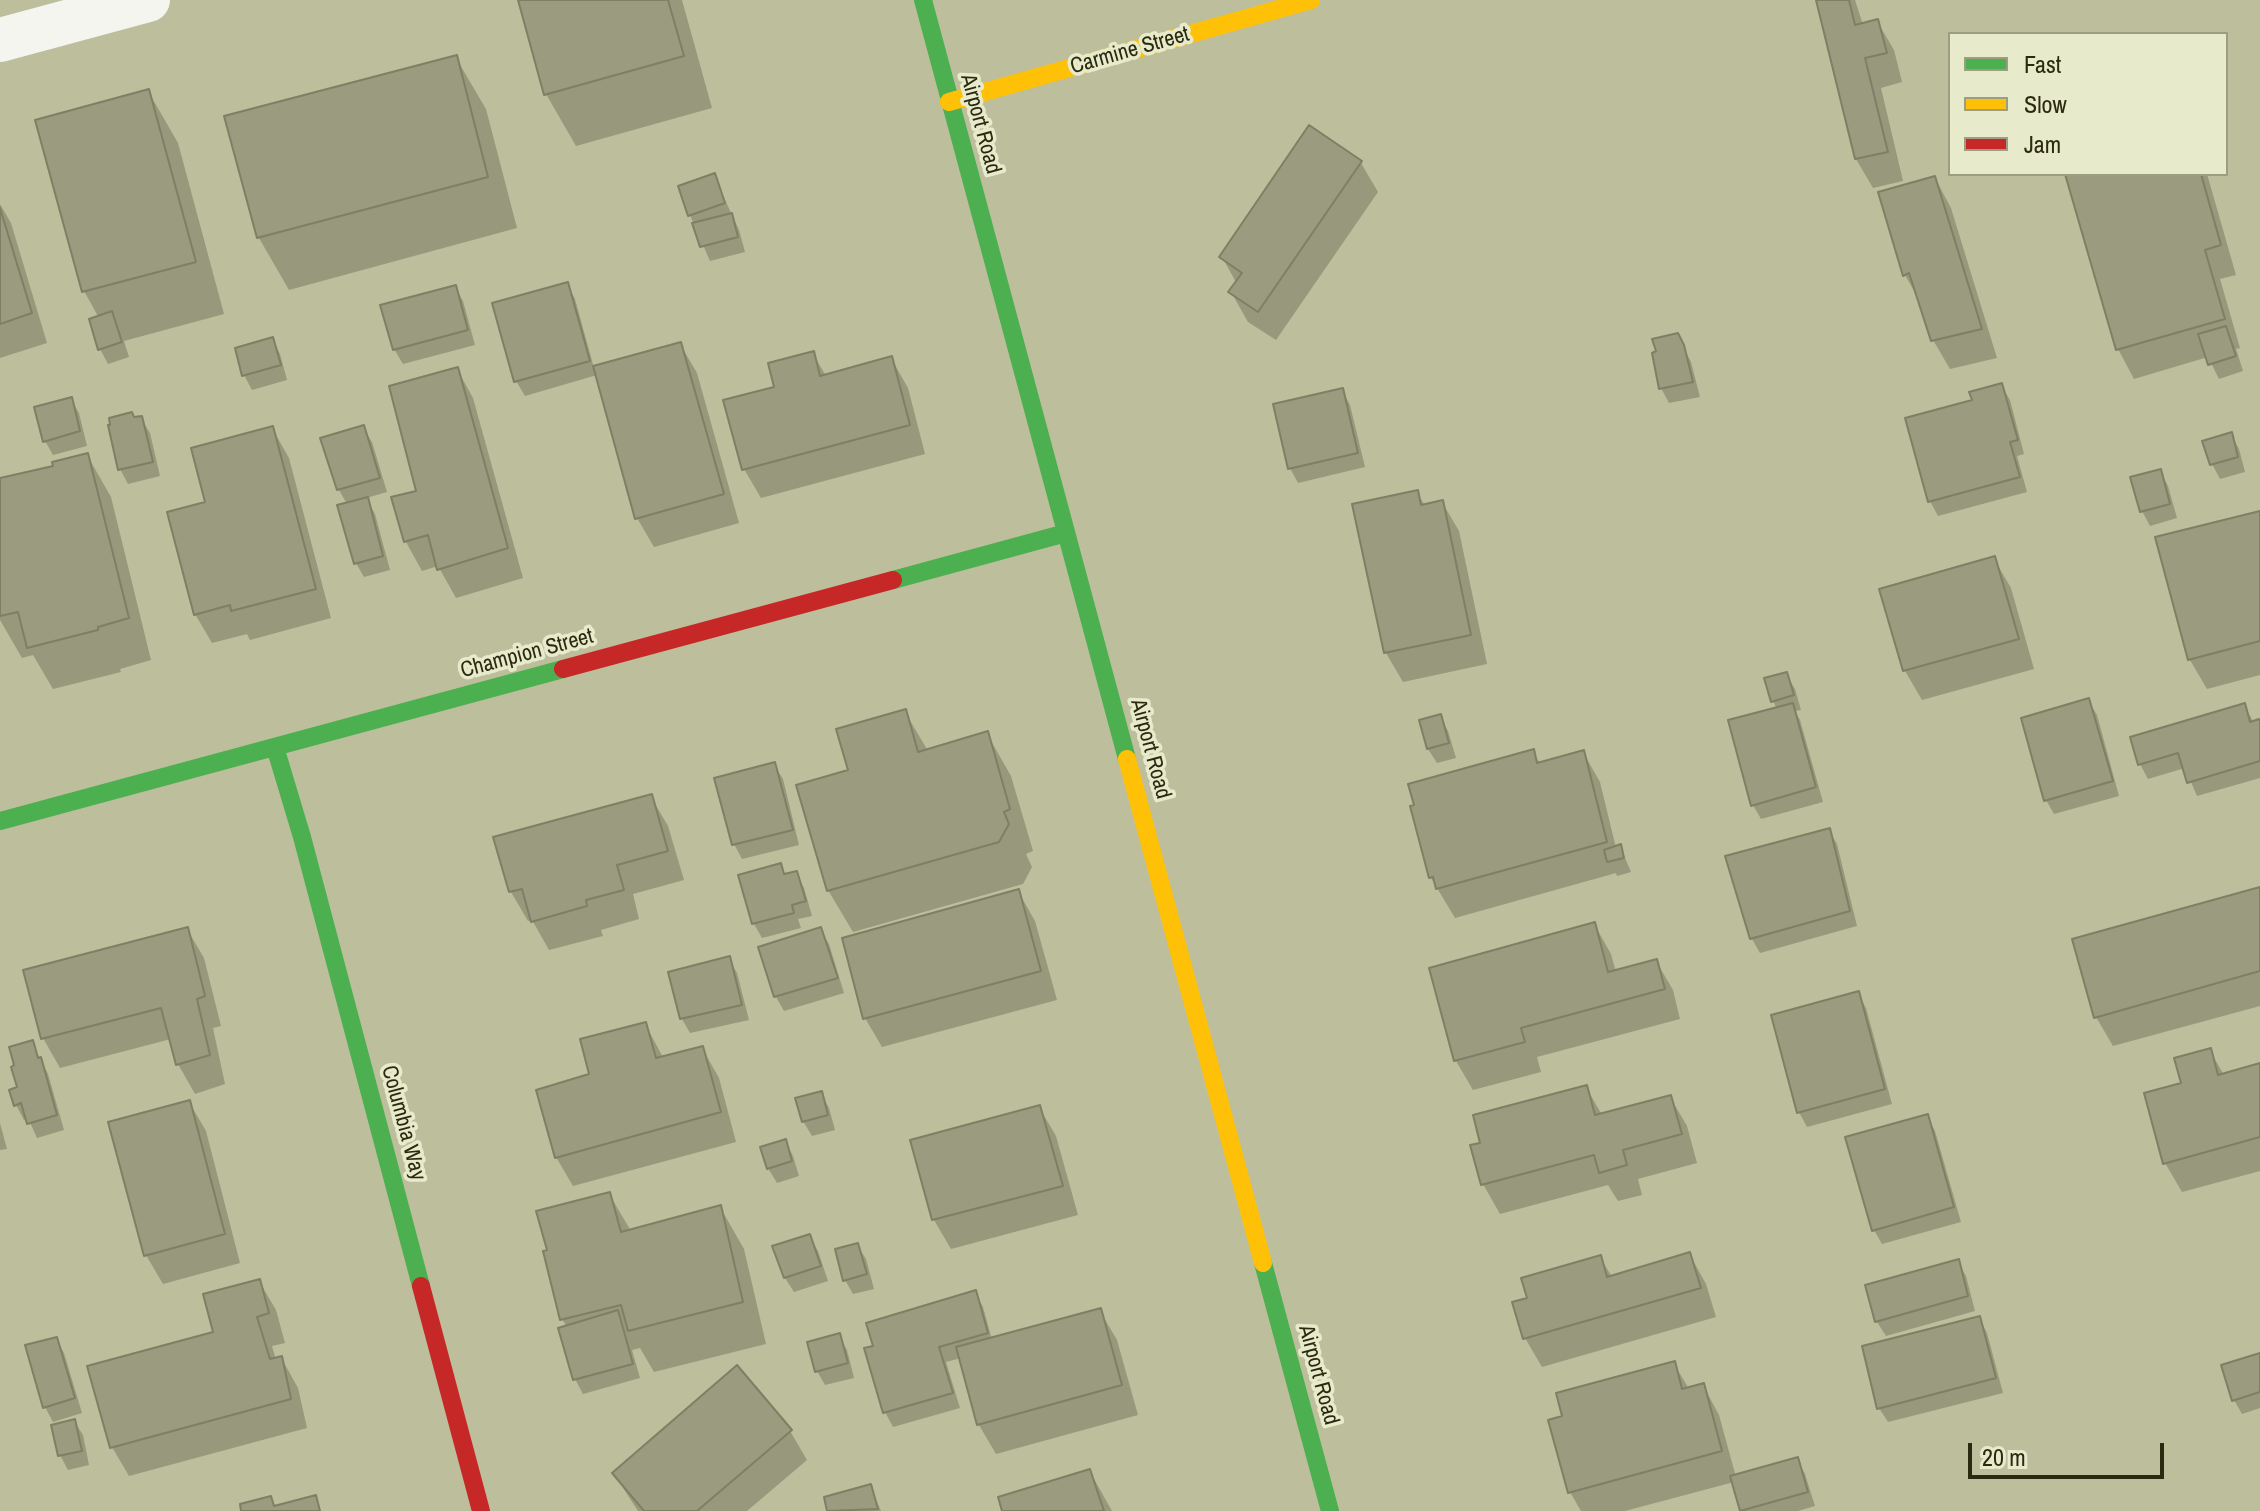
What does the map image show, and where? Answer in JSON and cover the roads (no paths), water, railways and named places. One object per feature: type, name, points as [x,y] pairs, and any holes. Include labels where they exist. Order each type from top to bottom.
[{"type":"street","points":[[0,40],[148,0]]},
{"type":"street","name":"Airport Road","points":[[923,0],[1330,1511]]},
{"type":"street","name":"Carmine Street","points":[[949,102],[1311,0]]},
{"type":"street","name":"Champion Street","points":[[0,821],[1066,533]]},
{"type":"street","name":"Columbia Way","points":[[275,747],[307,852],[481,1511]]}]
